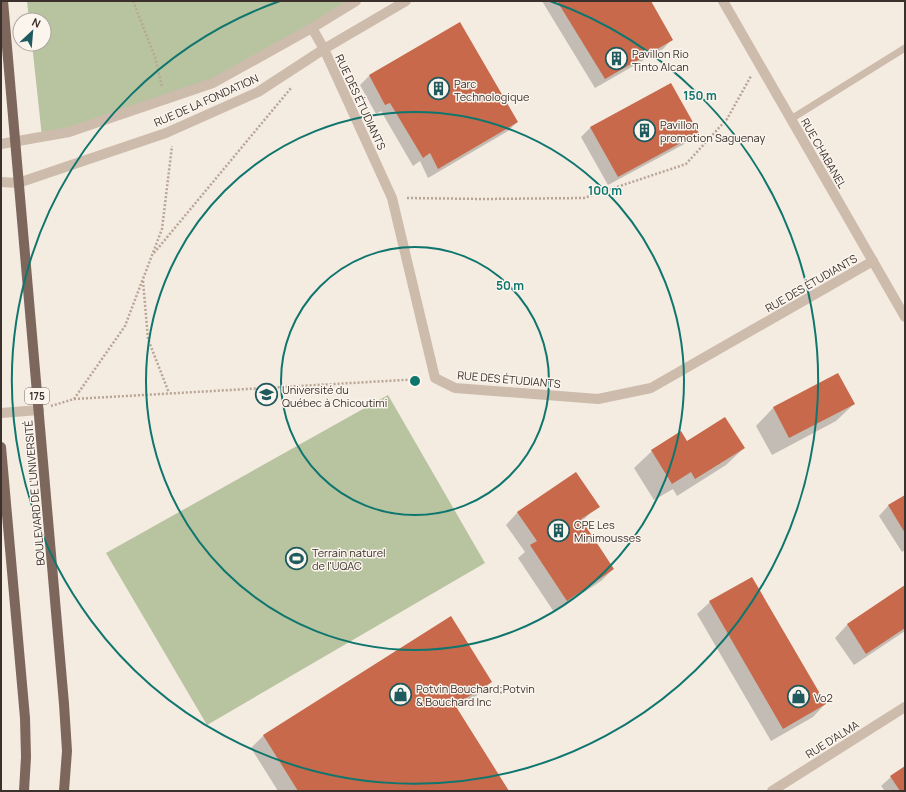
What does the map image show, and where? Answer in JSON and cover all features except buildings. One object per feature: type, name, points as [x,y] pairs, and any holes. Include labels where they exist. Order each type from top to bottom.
[{"type":"main road","name":"BOULEVARD DE L'UNIVERSITÉ","points":[[3,1],[67,751],[64,791]]},
{"type":"main road","points":[[1,447],[25,718],[26,757],[24,791]]},
{"type":"street","name":"RUE DE LA FONDATION","points":[[1,144],[69,132],[213,83],[312,28],[356,1]]},
{"type":"street","name":"RUE DE LA FONDATION","points":[[1,182],[18,183],[174,129],[258,92],[324,49],[406,1]]},
{"type":"street","name":"RUE CHABANEL","points":[[723,1],[905,317]]},
{"type":"street","name":"RUE DES ÉTUDIANTS","points":[[312,28],[324,49],[392,198],[435,378],[455,388],[598,399],[651,388],[873,261]]},
{"type":"street","points":[[1,413],[39,410]]},
{"type":"street","name":"RUE D'ALMA","points":[[772,791],[905,707]]},
{"type":"lane","points":[[791,119],[905,48]]},
{"type":"path","points":[[133,1],[155,57],[165,99]]},
{"type":"path","points":[[392,198],[584,198],[686,164],[727,119],[759,63]]},
{"type":"path","points":[[152,255],[294,86]]},
{"type":"path","points":[[74,399],[125,326],[143,281],[162,229],[174,129]]},
{"type":"path","points":[[143,281],[148,339],[169,393]]},
{"type":"path","points":[[39,410],[74,399],[435,378]]},
{"type":"green space","points":[[27,1],[359,1],[213,83],[42,137],[33,52],[52,52],[52,12],[28,12]]},
{"type":"green space","name":"Terrain naturel de l'UQAC","points":[[388,395],[485,563],[207,725],[106,553]]},
{"type":"place","name":"Pavillon Rio Tinto Alcan","points":[[616,59]]},
{"type":"place","name":"Parc Technologique","points":[[438,89]]},
{"type":"place","name":"Pavillon promotion Saguenay","points":[[644,130]]},
{"type":"place","name":"Université du Québec à Chicoutimi","points":[[267,395]]},
{"type":"place","name":"CPE Les Minimousses","points":[[559,530]]},
{"type":"place","name":"Terrain naturel de l'UQAC","points":[[296,558]]},
{"type":"place","name":"Potvin Bouchard;Potvin & Bouchard Inc","points":[[401,694]]},
{"type":"place","name":"Vo2","points":[[798,697]]}]
